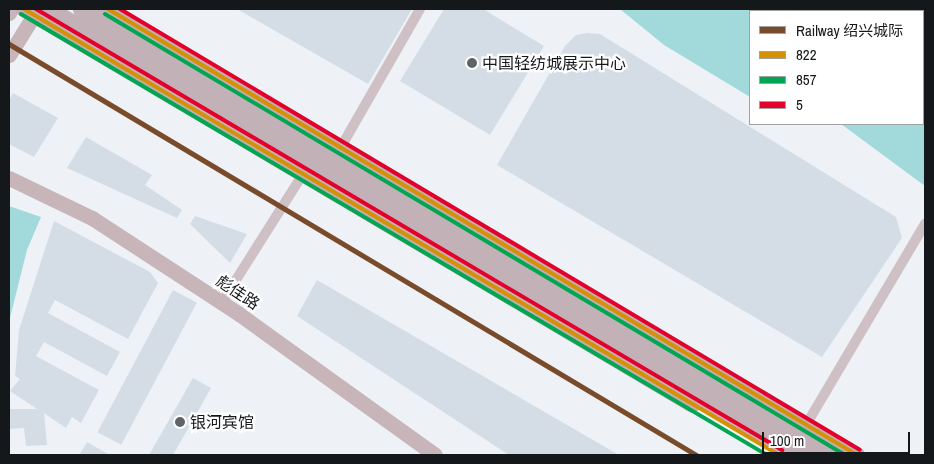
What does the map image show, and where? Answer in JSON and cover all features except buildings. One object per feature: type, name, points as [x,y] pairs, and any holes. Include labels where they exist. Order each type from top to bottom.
[{"type":"highway","points":[[82,9],[827,455]]},
{"type":"highway","points":[[35,11],[796,455]]},
{"type":"main road","points":[[108,9],[806,426],[858,455]]},
{"type":"main road","points":[[35,11],[303,174],[779,455]]},
{"type":"street","points":[[9,13],[11,9]]},
{"type":"street","points":[[341,147],[420,9]]},
{"type":"street","points":[[9,55],[35,11]]},
{"type":"street","points":[[222,302],[303,174]]},
{"type":"street","name":"彪佳路","points":[[9,178],[92,218],[222,302],[435,455]]},
{"type":"street","points":[[806,426],[925,224]]},
{"type":"water","points":[[620,9],[852,10],[749,10],[749,96],[664,45]]},
{"type":"water","points":[[924,62],[925,62],[925,186],[842,125],[924,125]]},
{"type":"water","points":[[9,206],[41,217],[27,250],[9,322]]},
{"type":"rail line","name":"绍兴城际","points":[[9,44],[696,455]]},
{"type":"transit line","name":"822","points":[[24,9],[779,455]]},
{"type":"transit line","name":"5","points":[[36,9],[782,450]]},
{"type":"transit line","name":"822","points":[[108,9],[857,455]]},
{"type":"transit line","name":"5","points":[[120,9],[860,450]]},
{"type":"transit line","name":"857","points":[[21,14],[767,455]]},
{"type":"transit line","name":"857","points":[[105,14],[845,455]]},
{"type":"place","name":"中国轻纺城展示中心","points":[[472,63]]},
{"type":"place","name":"银河宾馆","points":[[180,422]]}]
